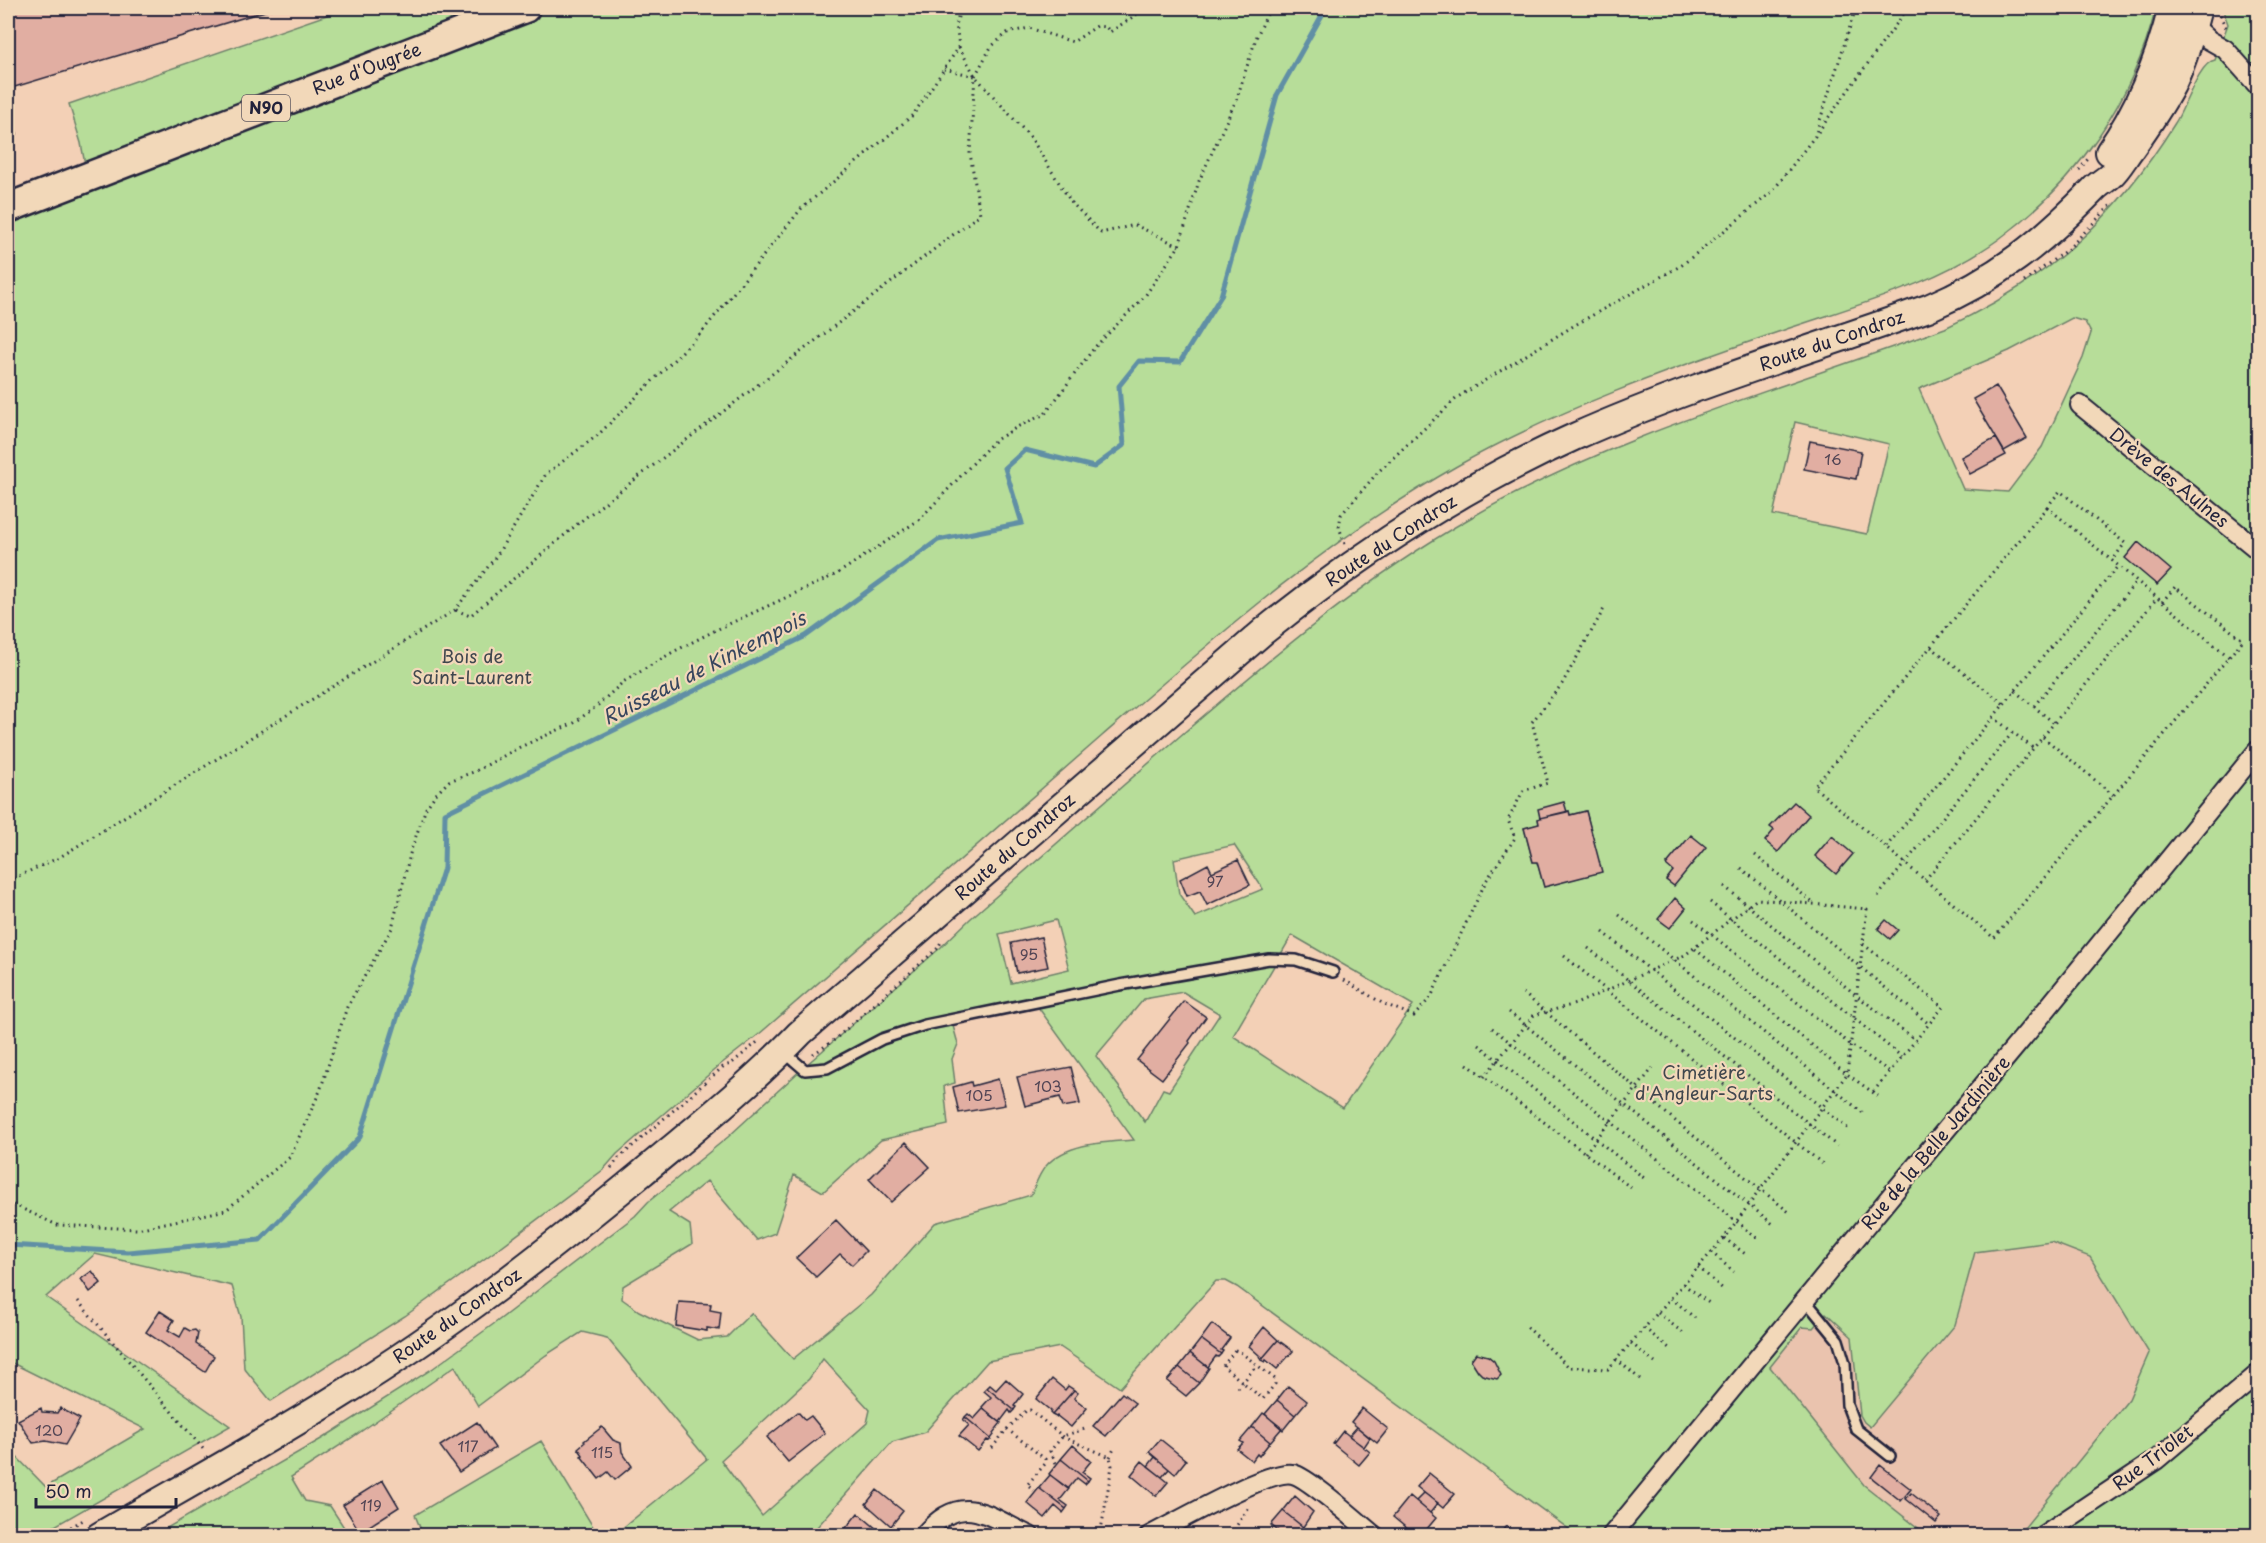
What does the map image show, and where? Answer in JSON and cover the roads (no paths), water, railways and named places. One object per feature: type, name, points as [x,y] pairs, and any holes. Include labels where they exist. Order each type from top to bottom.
[{"type":"main road","name":"Rue d'Ougrée","points":[[8,208],[525,8]]},
{"type":"main road","name":"Route du Condroz","points":[[2095,188],[2099,166],[2120,136],[2146,86],[2159,53],[2172,8]]},
{"type":"main road","name":"Route du Condroz","points":[[96,1525],[334,1400],[454,1320],[517,1274],[693,1131],[774,1043],[809,1026],[1229,661],[1296,606],[1350,552],[1572,438],[1664,400],[1951,298],[1988,278],[2025,253],[2063,221],[2112,174],[2157,111],[2177,73],[2191,13]]},
{"type":"street","points":[[2191,13],[2209,40],[2225,49],[2259,86]]},
{"type":"street","name":"Drève des Aulnes","points":[[2080,405],[2259,550]]},
{"type":"street","name":"Rue de la Belle Jardinière","points":[[1611,1536],[2259,750]]},
{"type":"street","name":"Rue Triolet","points":[[2042,1536],[2156,1460],[2259,1374]]},
{"type":"street","points":[[1149,1536],[1252,1485],[1274,1476],[1293,1474],[1308,1483],[1375,1536]]},
{"type":"street","points":[[923,1536],[941,1517],[960,1510],[981,1510],[1030,1536]]},
{"type":"lane","points":[[774,1043],[805,1070],[827,1068],[882,1039],[925,1025],[1109,987],[1269,959],[1296,960],[1333,972]]},
{"type":"lane","points":[[1806,1301],[1838,1340],[1845,1363],[1847,1405],[1856,1429],[1890,1456]]},
{"type":"waterway","name":"Ruisseau de Kinkempois","points":[[8,1245],[128,1252],[260,1240],[360,1137],[444,868],[445,813],[806,636],[938,540],[1022,523],[1005,468],[1025,450],[1094,467],[1124,445],[1119,386],[1139,361],[1180,362],[1221,296],[1277,95],[1326,8]]},
{"type":"park label","name":"Bois de Saint-Laurent","points":[[472,667]]},
{"type":"park label","name":"Cimetière d'Angleur-Sarts","points":[[1704,1083]]}]
